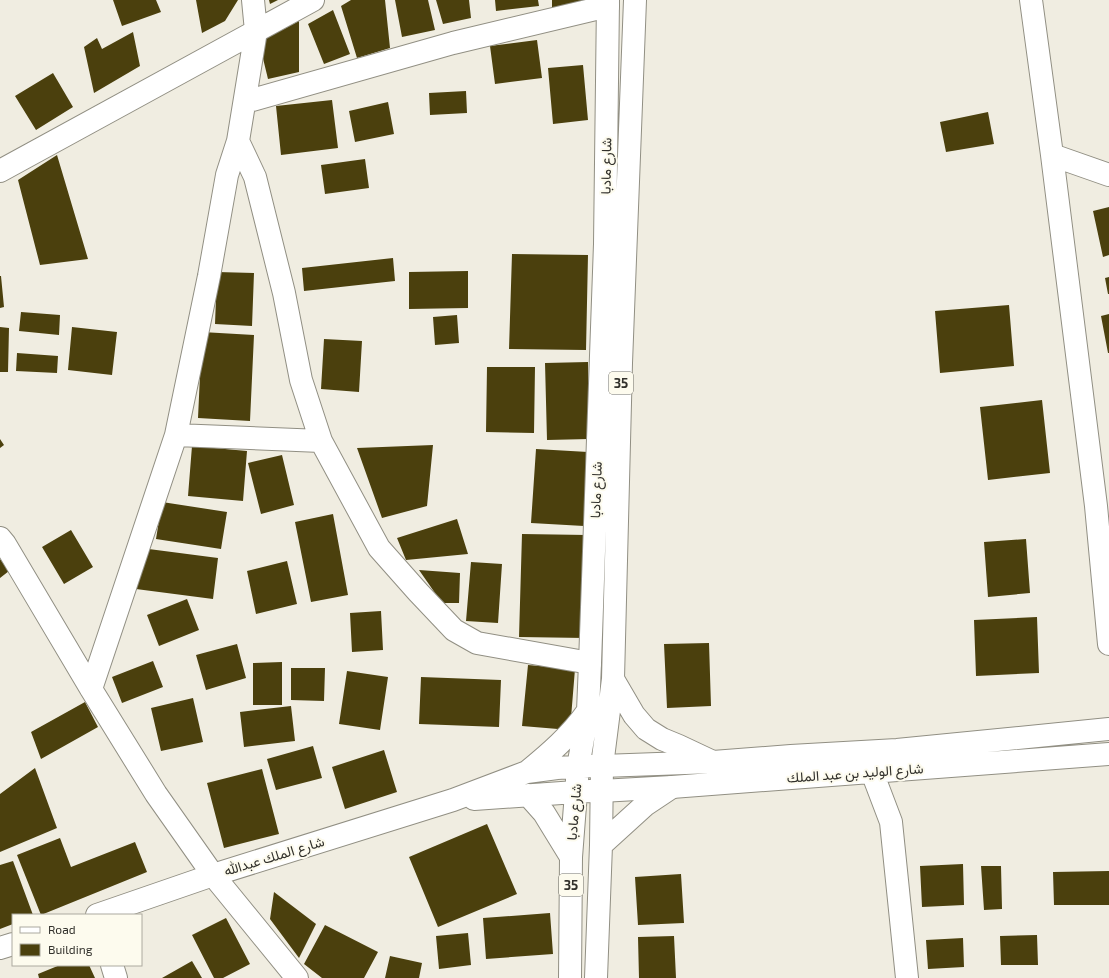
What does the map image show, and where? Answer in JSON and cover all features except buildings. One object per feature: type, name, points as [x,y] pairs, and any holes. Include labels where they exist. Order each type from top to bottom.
[{"type":"street","points":[[91,689],[176,435],[227,175],[238,142],[256,31],[253,0]]},
{"type":"street","points":[[0,171],[313,0]]},
{"type":"street","name":"شارع مادبا","points":[[596,978],[601,845],[602,766],[613,679],[621,363],[635,0]]},
{"type":"street","points":[[1031,0],[1102,505],[1109,644]]},
{"type":"street","points":[[245,102],[453,43],[608,3]]},
{"type":"street","name":"شارع مادبا","points":[[570,978],[571,857],[578,767],[588,711],[590,663],[605,244],[608,3]]},
{"type":"street","points":[[238,142],[254,177],[284,293],[301,380],[321,441],[380,548],[418,592],[454,630],[477,643],[590,663]]},
{"type":"street","points":[[1052,155],[1109,176]]},
{"type":"street","points":[[176,435],[321,441]]},
{"type":"street","points":[[0,538],[156,794],[213,875],[297,978]]},
{"type":"street","points":[[613,679],[634,715],[646,729],[662,740],[679,746],[713,762]]},
{"type":"street","points":[[527,772],[579,724],[588,711]]},
{"type":"street","name":"شارع الوليد بن عبد الملك","points":[[602,766],[713,762],[897,750],[1109,729]]},
{"type":"street","name":"شارع الوليد بن عبد الملك","points":[[601,791],[1109,754]]},
{"type":"street","name":"شارع الملك عبدالله","points":[[100,914],[213,875],[453,800],[527,772],[602,766]]},
{"type":"street","points":[[872,772],[891,822],[907,978]]},
{"type":"street","points":[[601,845],[645,805],[672,787]]},
{"type":"street","name":"شارع الملك عبدالله","points":[[453,800],[601,791]]},
{"type":"street","points":[[528,795],[544,813],[571,857]]},
{"type":"street","points":[[0,948],[12,944]]},
{"type":"street","points":[[112,966],[116,978]]}]
